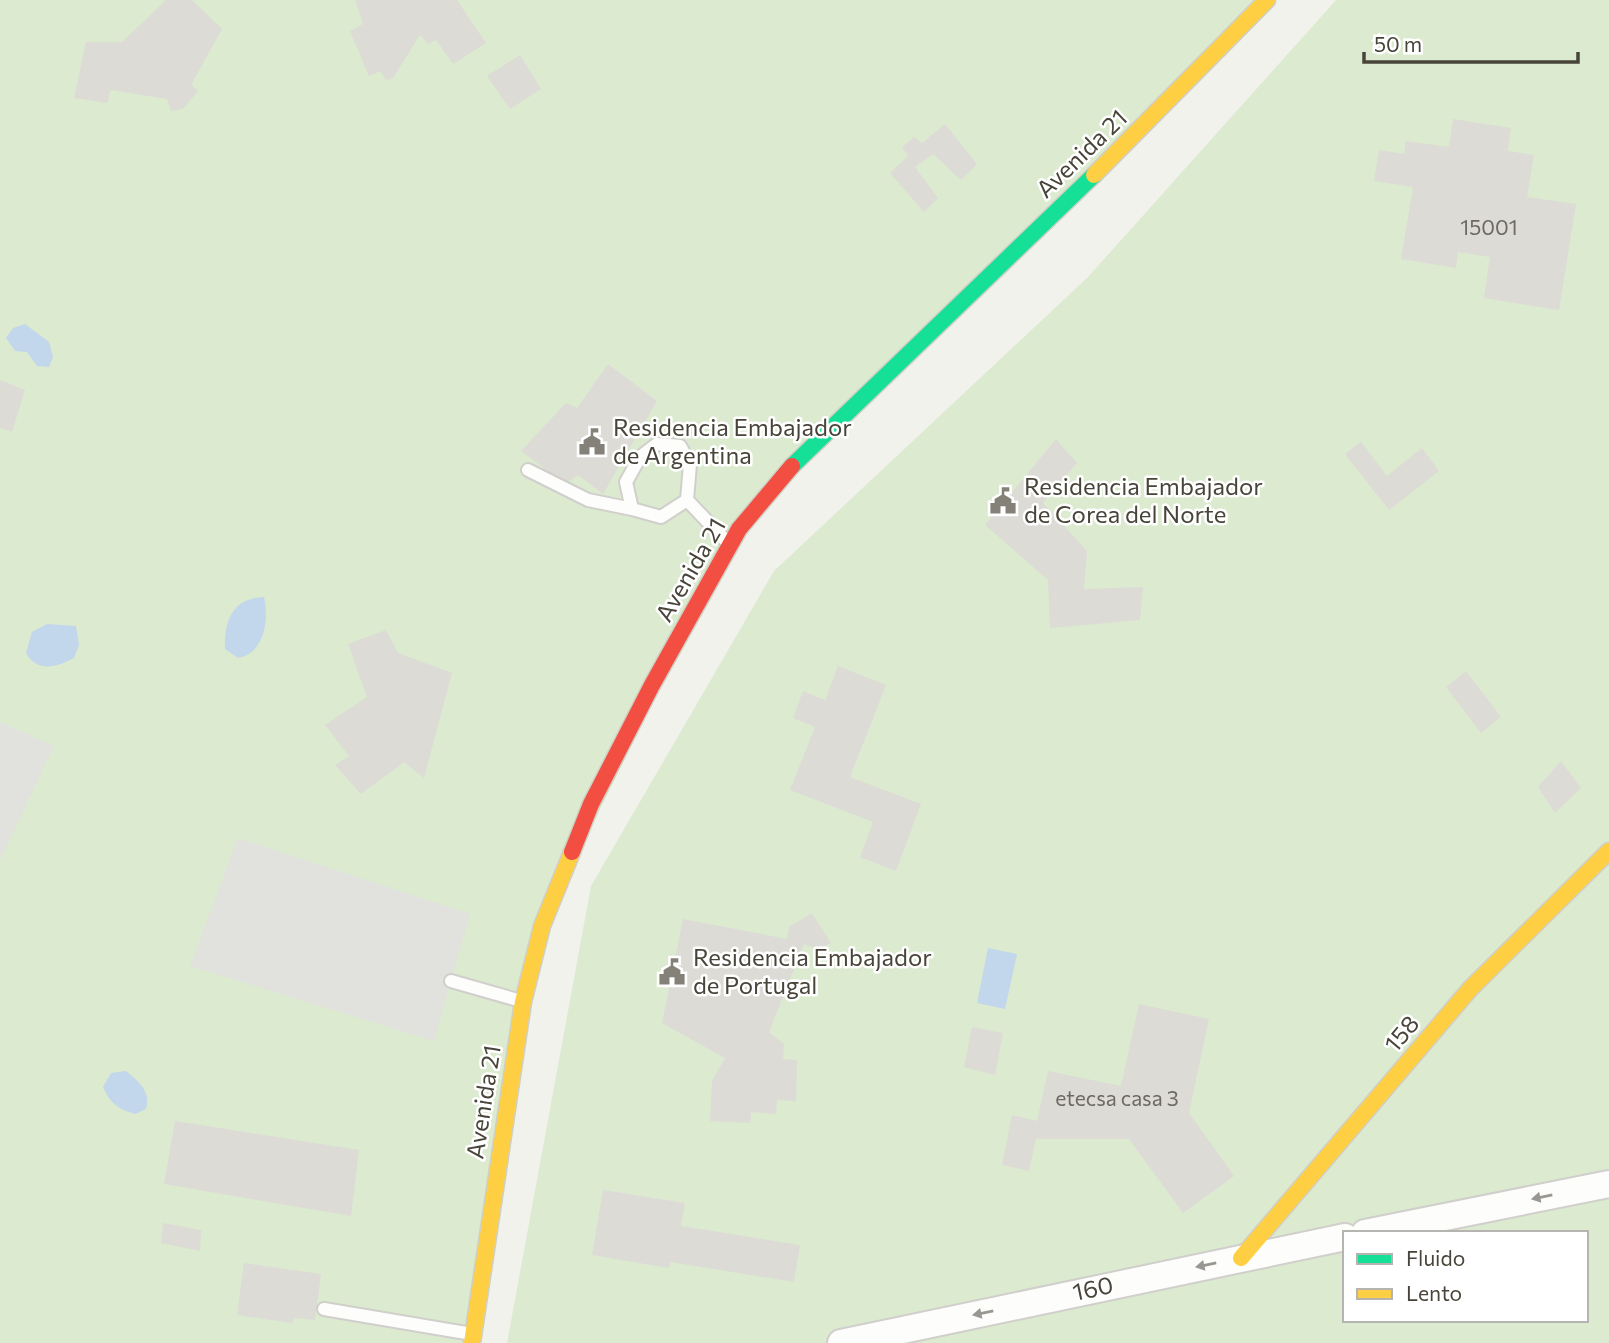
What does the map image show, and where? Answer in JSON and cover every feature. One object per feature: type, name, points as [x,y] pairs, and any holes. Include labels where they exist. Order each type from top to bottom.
[{"type":"main road","name":"Avenida 21","points":[[472,1339],[523,1002],[542,926],[591,804],[652,685],[739,529],[799,458],[1125,145],[1267,0]]},
{"type":"main road","name":"158","points":[[1241,1258],[1470,989],[1609,851]]},
{"type":"street","points":[[1375,1231],[1609,1184]]},
{"type":"street","name":"160","points":[[841,1343],[1343,1237]]},
{"type":"lane","points":[[632,509],[626,482],[640,457],[657,444],[680,446],[690,464],[687,500],[730,545]]},
{"type":"lane","points":[[528,470],[588,500],[661,517],[687,500]]},
{"type":"lane","points":[[451,981],[523,1002]]},
{"type":"lane","points":[[324,1309],[472,1339]]},
{"type":"green space","points":[[0,0],[1267,0],[739,529],[542,926],[472,1343],[0,1343]]},
{"type":"green space","points":[[1336,0],[1609,0],[1609,1343],[507,1343],[591,886],[774,571],[1088,277]]},
{"type":"shaded area","points":[[0,722],[54,746],[0,860]]},
{"type":"shaded area","points":[[238,838],[470,914],[434,1041],[190,966]]},
{"type":"water","points":[[25,324],[49,342],[53,357],[49,367],[37,366],[27,352],[15,351],[6,338],[13,328]]},
{"type":"water","points":[[264,597],[266,616],[263,634],[254,650],[238,658],[225,649],[229,620],[232,613],[245,601]]},
{"type":"water","points":[[47,624],[76,626],[79,645],[74,658],[61,664],[42,666],[26,653],[32,632]]},
{"type":"water","points":[[988,948],[1017,954],[1005,1009],[977,1003]]},
{"type":"water","points":[[126,1071],[139,1083],[147,1097],[146,1109],[135,1114],[115,1105],[103,1087],[111,1073]]},
{"type":"building","points":[[166,0],[192,0],[222,29],[191,85],[198,91],[183,109],[171,111],[167,99],[110,90],[108,103],[74,98],[86,42],[122,42]]},
{"type":"building","points":[[355,0],[457,0],[486,43],[453,64],[436,40],[428,44],[420,35],[393,78],[386,80],[380,71],[369,76],[350,31],[363,24]]},
{"type":"building","points":[[520,55],[541,89],[510,109],[487,76]]},
{"type":"building","points":[[1453,119],[1511,128],[1508,151],[1534,155],[1527,197],[1576,204],[1559,310],[1484,298],[1490,257],[1458,252],[1456,268],[1401,259],[1413,187],[1374,181],[1379,150],[1404,154],[1406,141],[1449,147]]},
{"type":"building","points":[[945,124],[977,164],[961,180],[933,154],[915,167],[938,198],[924,212],[890,173],[908,156],[902,147],[914,137],[922,143]]},
{"type":"building","points":[[608,364],[657,401],[603,494],[578,475],[565,484],[521,451],[566,403],[577,408]]},
{"type":"building","points":[[0,380],[25,390],[12,432],[0,428]]},
{"type":"building","points":[[1056,439],[1077,463],[1043,503],[1087,551],[1084,589],[1143,587],[1140,620],[1050,628],[1048,580],[985,525]]},
{"type":"building","points":[[1361,442],[1387,476],[1422,448],[1439,471],[1389,510],[1345,454]]},
{"type":"building","points":[[386,630],[398,653],[452,673],[424,778],[404,762],[361,794],[335,765],[349,756],[325,725],[367,697],[348,644]]},
{"type":"building","points":[[838,666],[886,685],[850,777],[921,804],[896,871],[860,857],[873,822],[790,790],[815,727],[793,718],[803,691],[825,700]]},
{"type":"building","points":[[1466,671],[1501,717],[1481,733],[1446,687]]},
{"type":"building","points":[[1561,761],[1581,788],[1555,813],[1538,787]]},
{"type":"building","points":[[812,913],[831,943],[818,950],[804,944],[769,1032],[784,1044],[783,1059],[797,1060],[796,1101],[777,1100],[776,1114],[751,1112],[750,1123],[710,1121],[712,1081],[725,1058],[662,1023],[683,919],[787,939],[789,927]]},
{"type":"building","points":[[1139,1004],[1209,1019],[1189,1113],[1234,1176],[1183,1213],[1129,1139],[1036,1139],[1029,1171],[1002,1165],[1012,1115],[1037,1121],[1048,1071],[1121,1086]]},
{"type":"building","points":[[972,1027],[1003,1033],[995,1075],[964,1067]]},
{"type":"building","points":[[175,1121],[359,1150],[351,1216],[164,1184]]},
{"type":"building","points":[[603,1190],[685,1203],[681,1226],[800,1245],[794,1282],[670,1262],[669,1268],[592,1255]]},
{"type":"building","points":[[163,1223],[201,1230],[200,1251],[161,1243]]},
{"type":"building","points":[[244,1263],[321,1274],[315,1320],[294,1318],[293,1323],[237,1315]]},
{"type":"traffic: fast","points":[[792,466],[1094,175]]},
{"type":"traffic: slow","points":[[1094,175],[1267,0]]},
{"type":"traffic: slow","points":[[1241,1258],[1470,989],[1609,851]]},
{"type":"traffic: slow","points":[[472,1343],[523,1002],[542,926],[572,852]]},
{"type":"traffic: jam","points":[[572,852],[591,804],[652,685],[739,529],[792,466]]},
{"type":"place","name":"Residencia Embajador de Argentina","points":[[592,442]]},
{"type":"place","name":"Residencia Embajador de Corea del Norte","points":[[1003,501]]},
{"type":"place","name":"Residencia Embajador de Portugal","points":[[672,972]]}]
